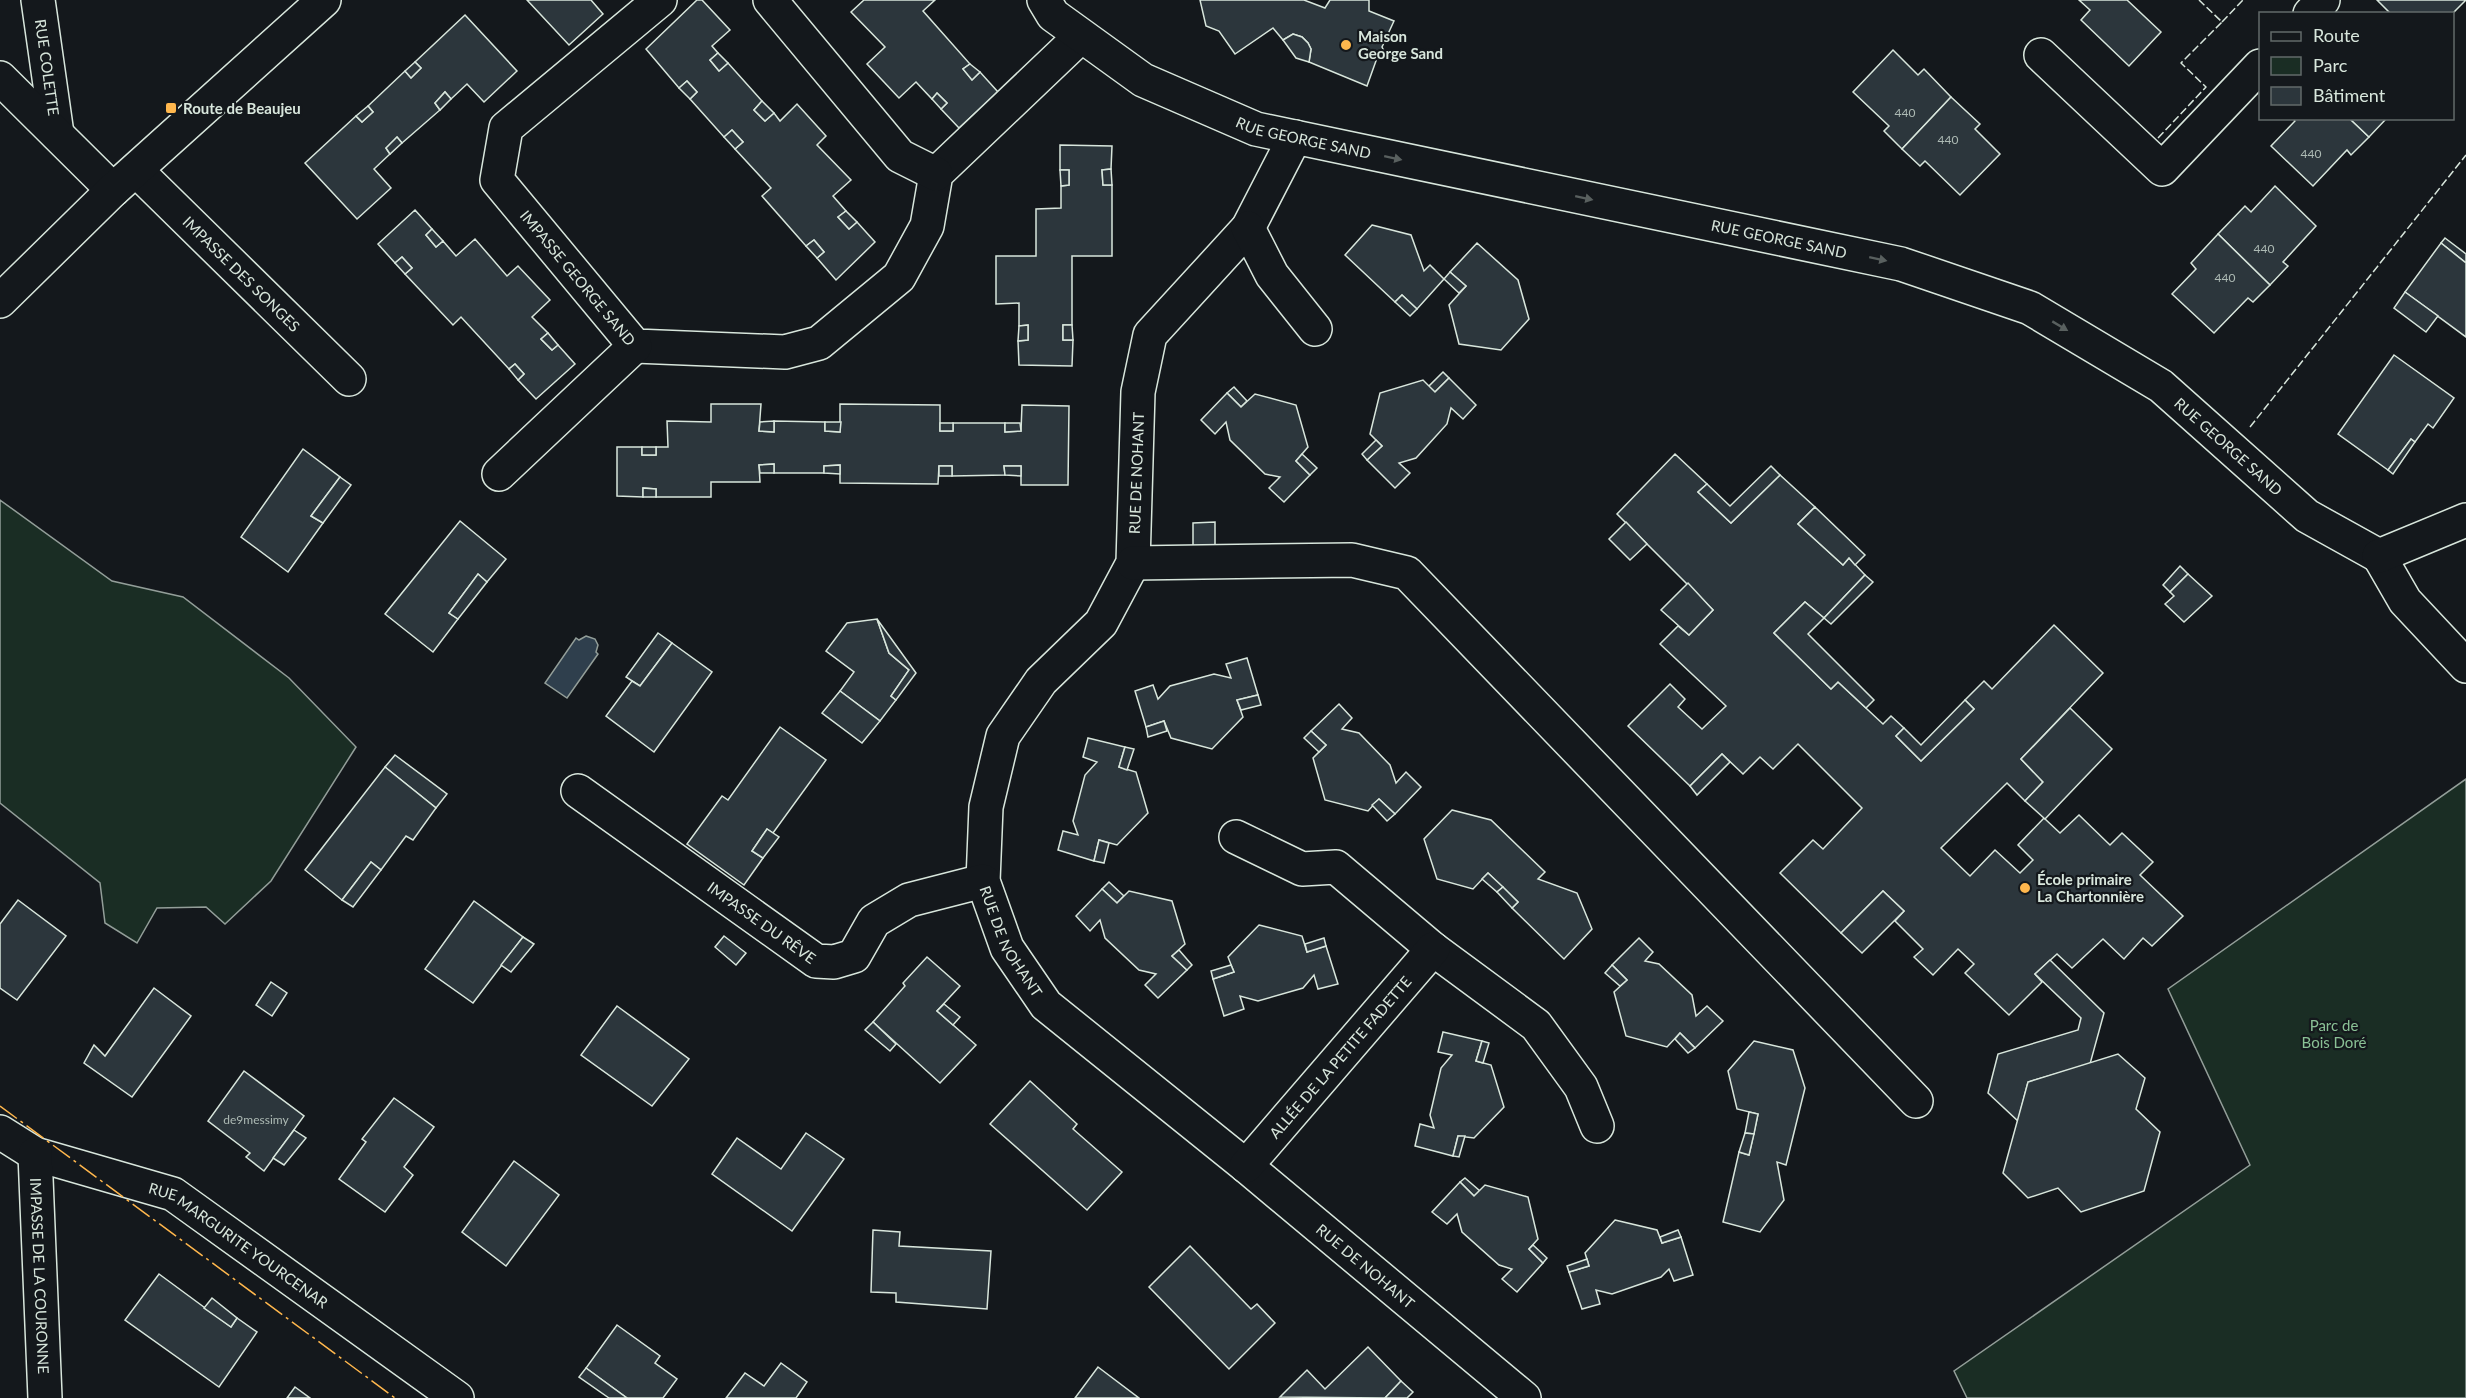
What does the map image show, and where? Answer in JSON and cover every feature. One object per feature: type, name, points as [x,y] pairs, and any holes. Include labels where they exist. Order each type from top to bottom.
[{"type":"street","name":"RUE COLETTE","points":[[38,0],[57,134]]},
{"type":"street","points":[[0,301],[125,180],[324,0]]},
{"type":"street","name":"IMPASSE GEORGE SAND","points":[[660,0],[506,128],[497,180],[635,346],[785,352],[819,343],[899,277],[927,226],[936,174]]},
{"type":"street","points":[[771,0],[900,156],[936,174],[1082,36]]},
{"type":"street","name":"RUE GEORGE SAND","points":[[1044,0],[1053,15],[1143,80],[1256,129],[1901,264],[2030,308],[2161,386],[2307,516],[2379,556]]},
{"type":"street","points":[[2312,12],[2323,0]]},
{"type":"street","points":[[2041,55],[2162,169],[2259,67]]},
{"type":"street","name":"IMPASSE DES SONGES","points":[[0,78],[57,134],[125,180],[349,379]]},
{"type":"street","name":"RUE DE NOHANT","points":[[1295,137],[1248,228],[1150,335],[1138,392],[1133,563],[1101,623],[1041,681],[1003,736],[987,807],[983,881],[1007,948],[1046,1005],[1246,1166],[1524,1398]]},
{"type":"street","points":[[1248,228],[1272,275],[1315,329]]},
{"type":"street","points":[[499,474],[635,346]]},
{"type":"street","points":[[2466,520],[2379,556],[2405,601],[2466,666]]},
{"type":"street","points":[[1133,563],[1352,560],[1407,573],[1916,1101]]},
{"type":"street","name":"IMPASSE DU RÊVE","points":[[578,790],[816,961],[834,962],[854,956],[874,921],[909,900],[983,881]]},
{"type":"street","points":[[1236,837],[1302,869],[1336,867],[1433,949],[1536,1025],[1581,1087],[1597,1126]]},
{"type":"street","name":"ALLÉE DE LA PETITE FADETTE","points":[[1246,1166],[1433,949]]},
{"type":"street","name":"RUE MARGURITE YOURCENAR","points":[[0,1132],[35,1154],[173,1194],[457,1398]]},
{"type":"street","name":"IMPASSE DE LA COURONNE","points":[[35,1154],[45,1398]]},
{"type":"green space","points":[[0,500],[112,581],[183,597],[289,678],[356,747],[271,881],[225,924],[206,907],[157,908],[137,943],[105,923],[100,883],[0,803]]},
{"type":"green space","name":"Parc de Bois Doré","points":[[2466,779],[2466,1398],[1967,1398],[1954,1371],[2250,1165],[2168,989]]},
{"type":"water","points":[[586,636],[595,639],[598,654],[567,698],[545,683],[576,638],[579,640]]},
{"type":"building","points":[[527,0],[591,0],[603,14],[569,45]]},
{"type":"building","points":[[697,0],[702,0],[730,30],[712,46],[718,53],[710,60],[719,71],[728,63],[762,101],[754,110],[765,121],[774,113],[780,121],[797,104],[826,136],[817,145],[851,180],[833,196],[846,211],[838,217],[849,229],[857,222],[875,242],[836,280],[817,258],[824,252],[814,240],[806,246],[762,196],[771,188],[735,149],[743,142],[732,130],[724,137],[690,99],[697,92],[687,81],[679,88],[646,49]]},
{"type":"building","points":[[864,0],[935,0],[923,11],[970,64],[963,69],[972,80],[980,72],[998,92],[959,128],[941,109],[947,103],[937,93],[932,99],[916,82],[899,98],[867,64],[885,47],[851,12]]},
{"type":"building","name":"Maison George Sand","points":[[1200,0],[1304,0],[1325,8],[1330,0],[1369,0],[1369,11],[1394,21],[1382,47],[1386,55],[1377,58],[1367,86],[1309,62],[1311,49],[1302,37],[1293,34],[1283,40],[1273,28],[1235,54],[1219,31],[1206,26]]},
{"type":"building","points":[[2079,0],[2127,0],[2161,32],[2129,66],[2081,20],[2090,10]]},
{"type":"building","points":[[2377,0],[2466,0],[2454,12],[2389,12]]},
{"type":"building","points":[[465,15],[517,71],[484,102],[467,84],[451,99],[445,92],[435,103],[440,110],[402,143],[397,137],[386,148],[390,154],[374,169],[391,188],[357,219],[305,163],[356,116],[362,122],[373,112],[368,106],[405,71],[411,78],[421,68],[415,62]]},
{"type":"building","points":[[1293,34],[1302,37],[1308,43],[1311,49],[1309,62],[1296,58],[1283,40]]},
{"type":"building","points":[[1893,50],[1918,75],[1924,69],[1951,97],[1902,149],[1884,131],[1889,126],[1853,92]]},
{"type":"building","points":[[718,53],[728,63],[719,71],[710,60]]},
{"type":"building","points":[[415,62],[421,68],[411,78],[405,71]]},
{"type":"building","points":[[970,64],[980,72],[972,80],[963,69]]},
{"type":"building","points":[[687,81],[697,92],[690,99],[679,88]]},
{"type":"building","points":[[445,92],[451,99],[440,110],[435,103]]},
{"type":"building","points":[[937,93],[947,103],[941,109],[932,99]]},
{"type":"building","points":[[1951,97],[1980,124],[1975,129],[2000,154],[1960,195],[1925,161],[1920,166],[1902,149]]},
{"type":"building","points":[[762,101],[774,113],[765,121],[754,110]]},
{"type":"building","points":[[368,106],[373,112],[362,122],[356,116]]},
{"type":"building","points":[[2351,120],[2369,137],[2351,155],[2347,150],[2313,186],[2271,146],[2295,121]]},
{"type":"building","points":[[2351,120],[2385,120],[2369,137]]},
{"type":"building","points":[[732,130],[743,142],[735,149],[724,137]]},
{"type":"building","points":[[397,137],[402,143],[390,154],[386,148]]},
{"type":"building","points":[[1060,145],[1112,146],[1111,169],[1102,170],[1103,185],[1112,185],[1112,256],[1072,256],[1072,325],[1063,325],[1063,340],[1073,340],[1072,366],[1019,365],[1018,341],[1028,340],[1028,325],[1019,326],[1019,303],[996,304],[996,256],[1036,256],[1036,209],[1061,208],[1061,186],[1069,185],[1069,170],[1060,170]]},
{"type":"building","points":[[1111,169],[1112,185],[1103,185],[1102,170]]},
{"type":"building","points":[[1060,170],[1069,170],[1069,185],[1061,186]]},
{"type":"building","points":[[2275,186],[2316,226],[2283,262],[2288,266],[2270,285],[2218,234],[2245,206],[2251,212]]},
{"type":"building","points":[[415,210],[432,229],[426,235],[436,247],[443,241],[456,256],[475,239],[507,276],[518,266],[550,300],[532,317],[548,333],[541,339],[552,350],[558,345],[575,364],[536,399],[518,380],[524,374],[515,364],[509,369],[461,317],[453,325],[405,274],[412,268],[402,257],[395,263],[378,244]]},
{"type":"building","points":[[846,211],[857,222],[849,229],[838,217]]},
{"type":"building","points":[[1372,225],[1411,235],[1424,271],[1430,265],[1444,279],[1417,309],[1402,295],[1395,302],[1345,255]]},
{"type":"building","points":[[432,229],[443,241],[436,247],[426,235]]},
{"type":"building","points":[[2218,234],[2270,285],[2253,302],[2248,298],[2214,333],[2172,294],[2196,269],[2191,263]]},
{"type":"building","points":[[2445,238],[2466,254],[2466,263],[2441,243]]},
{"type":"building","points":[[814,240],[824,252],[817,258],[806,246]]},
{"type":"building","points":[[1477,243],[1518,280],[1529,319],[1501,350],[1459,344],[1449,305],[1466,286],[1450,272]]},
{"type":"building","points":[[2441,243],[2466,263],[2466,337],[2405,292]]},
{"type":"building","points":[[402,257],[412,268],[405,274],[395,263]]},
{"type":"building","points":[[1450,272],[1466,286],[1459,293],[1444,279]]},
{"type":"building","points":[[2405,292],[2438,316],[2426,332],[2394,308]]},
{"type":"building","points":[[1402,295],[1417,309],[1410,316],[1395,302]]},
{"type":"building","points":[[1028,325],[1028,340],[1018,341],[1019,326]]},
{"type":"building","points":[[1063,325],[1072,325],[1073,340],[1063,340]]},
{"type":"building","points":[[548,333],[558,345],[552,350],[541,339]]},
{"type":"building","points":[[2394,355],[2454,398],[2433,428],[2428,424],[2415,442],[2411,439],[2388,470],[2338,434]]},
{"type":"building","points":[[515,364],[524,374],[518,380],[509,369]]},
{"type":"building","points":[[1443,372],[1449,378],[1435,392],[1428,387]]},
{"type":"building","points":[[1449,378],[1476,405],[1463,419],[1451,408],[1447,424],[1416,458],[1399,463],[1410,473],[1395,488],[1367,460],[1382,446],[1370,434],[1380,393],[1423,380],[1435,392]]},
{"type":"building","points":[[1234,387],[1247,401],[1241,407],[1227,393]]},
{"type":"building","points":[[1227,393],[1241,407],[1255,394],[1296,405],[1308,447],[1296,461],[1310,475],[1284,502],[1269,488],[1280,477],[1265,474],[1230,440],[1226,422],[1215,434],[1201,420]]},
{"type":"building","points":[[711,404],[761,404],[759,431],[774,432],[774,421],[825,422],[825,431],[840,432],[840,404],[940,405],[940,431],[953,431],[953,423],[1005,423],[1005,432],[1021,431],[1022,405],[1069,406],[1068,485],[1021,485],[1021,466],[1004,466],[1005,475],[952,476],[952,466],[939,466],[938,484],[840,483],[840,465],[824,466],[824,473],[774,473],[774,464],[759,465],[760,482],[711,482],[711,497],[656,497],[656,489],[643,488],[643,497],[617,496],[617,447],[642,447],[642,455],[656,455],[656,447],[668,447],[667,421],[711,422]]},
{"type":"building","points":[[774,421],[774,432],[759,431],[760,422]]},
{"type":"building","points":[[825,422],[841,422],[840,432],[825,431]]},
{"type":"building","points":[[940,423],[953,423],[953,431],[940,431]]},
{"type":"building","points":[[1005,423],[1020,423],[1021,431],[1005,432]]},
{"type":"building","points":[[2411,439],[2415,442],[2393,474],[2388,470]]},
{"type":"building","points":[[1376,440],[1382,446],[1367,460],[1362,454]]},
{"type":"building","points":[[642,447],[656,447],[656,455],[642,455]]},
{"type":"building","points":[[303,449],[340,477],[311,516],[323,523],[288,572],[241,537]]},
{"type":"building","points":[[1302,454],[1317,468],[1310,475],[1296,461]]},
{"type":"building","points":[[1675,454],[1707,484],[1698,492],[1731,523],[1780,475],[1815,507],[1798,524],[1843,565],[1849,558],[1865,575],[1824,618],[1805,602],[1774,633],[1831,689],[1838,682],[1883,724],[1891,716],[1904,728],[1896,736],[1921,761],[1974,709],[1965,700],[1984,681],[1992,689],[2054,625],[2103,673],[2021,759],[2043,782],[2025,801],[2007,783],[1941,848],[1970,876],[1995,850],[2020,873],[2033,860],[2018,845],[2044,818],[2060,833],[2079,815],[2110,845],[2122,833],[2153,862],[2140,875],[2183,916],[2152,946],[2143,938],[2124,959],[2103,939],[2072,968],[2057,954],[2035,974],[2042,982],[2009,1015],[1965,973],[1974,964],[1958,949],[1933,975],[1914,957],[1923,949],[1895,921],[1904,911],[1883,891],[1841,933],[1780,873],[1813,840],[1823,849],[1862,808],[1798,744],[1773,769],[1760,757],[1743,774],[1722,754],[1690,786],[1628,726],[1670,684],[1685,699],[1678,707],[1702,729],[1726,706],[1660,644],[1678,626],[1689,635],[1713,610],[1617,514]]},
{"type":"building","points":[[774,464],[774,473],[760,473],[759,465]]},
{"type":"building","points":[[840,465],[840,474],[824,473],[824,466]]},
{"type":"building","points":[[939,466],[952,466],[952,476],[939,476]]},
{"type":"building","points":[[1004,466],[1021,466],[1021,476],[1005,475]]},
{"type":"building","points":[[1771,466],[1780,475],[1731,523],[1698,492],[1707,484],[1730,506]]},
{"type":"building","points":[[340,477],[351,485],[323,523],[311,516]]},
{"type":"building","points":[[643,488],[656,489],[656,497],[643,497]]},
{"type":"building","points":[[1815,507],[1865,555],[1855,565],[1849,558],[1843,565],[1798,524]]},
{"type":"building","points":[[460,521],[506,559],[487,582],[478,574],[449,613],[458,619],[433,652],[385,614]]},
{"type":"building","points":[[1215,522],[1215,547],[1193,547],[1193,523]]},
{"type":"building","points":[[1626,522],[1647,544],[1630,560],[1609,539]]},
{"type":"building","points":[[2180,566],[2188,574],[2170,592],[2163,585]]},
{"type":"building","points":[[478,574],[487,582],[458,619],[449,613]]},
{"type":"building","points":[[2188,574],[2212,596],[2184,622],[2165,604],[2174,596],[2170,592]]},
{"type":"building","points":[[1865,575],[1873,582],[1831,624],[1824,618]]},
{"type":"building","points":[[1688,583],[1713,610],[1689,635],[1661,610]]},
{"type":"building","points":[[1805,602],[1824,618],[1808,634],[1874,700],[1866,708],[1838,682],[1831,689],[1774,633]]},
{"type":"building","points":[[877,619],[889,653],[909,670],[891,696],[896,700],[880,721],[840,691],[854,672],[826,651],[847,623]]},
{"type":"building","points":[[877,619],[916,673],[896,700],[891,696],[909,670],[889,653]]},
{"type":"building","points":[[658,633],[672,643],[640,686],[626,677]]},
{"type":"building","points":[[672,643],[712,672],[654,752],[606,716],[632,681],[640,686]]},
{"type":"building","points":[[1247,658],[1258,695],[1237,700],[1243,717],[1212,749],[1171,738],[1164,721],[1146,727],[1135,691],[1153,685],[1158,699],[1170,686],[1214,674],[1231,678],[1226,664]]},
{"type":"building","points":[[840,691],[880,721],[862,743],[822,713]]},
{"type":"building","points":[[1258,695],[1261,705],[1241,710],[1237,700]]},
{"type":"building","points":[[1965,700],[1974,709],[1921,761],[1896,736],[1904,728],[1921,745]]},
{"type":"building","points":[[1339,704],[1352,718],[1342,729],[1359,733],[1390,765],[1396,783],[1406,772],[1421,787],[1395,814],[1379,799],[1368,811],[1325,800],[1313,758],[1326,745],[1311,731]]},
{"type":"building","points":[[2070,708],[2112,749],[2045,819],[2025,801],[2043,782],[2021,759]]},
{"type":"building","points":[[1164,721],[1167,731],[1148,737],[1146,727]]},
{"type":"building","points":[[780,727],[826,760],[773,833],[767,829],[752,851],[763,858],[744,885],[687,844],[722,796],[728,800]]},
{"type":"building","points":[[1311,731],[1326,745],[1319,752],[1304,738]]},
{"type":"building","points":[[1088,738],[1125,747],[1119,767],[1136,772],[1148,813],[1117,845],[1099,840],[1094,861],[1058,850],[1063,831],[1078,835],[1073,821],[1085,775],[1097,762],[1083,757]]},
{"type":"building","points":[[1125,747],[1134,749],[1127,770],[1119,767]]},
{"type":"building","points":[[1722,754],[1730,762],[1697,795],[1690,786]]},
{"type":"building","points":[[395,755],[447,794],[436,808],[385,767]]},
{"type":"building","points":[[385,767],[436,808],[413,840],[406,836],[381,870],[371,862],[342,900],[305,870]]},
{"type":"building","points":[[1379,799],[1395,814],[1387,821],[1372,805]]},
{"type":"building","points":[[1452,810],[1491,820],[1545,872],[1538,879],[1577,893],[1592,929],[1564,959],[1512,908],[1518,902],[1488,873],[1473,889],[1437,879],[1424,839]]},
{"type":"building","points":[[767,829],[779,837],[763,858],[752,851]]},
{"type":"building","points":[[1099,840],[1109,843],[1104,863],[1094,861]]},
{"type":"building","points":[[371,862],[381,870],[353,907],[342,900]]},
{"type":"building","points":[[1488,873],[1503,887],[1497,892],[1482,879]]},
{"type":"building","points":[[1109,882],[1124,896],[1117,903],[1102,889]]},
{"type":"building","points":[[1503,887],[1518,902],[1512,908],[1497,892]]},
{"type":"building","points":[[1102,889],[1117,903],[1129,891],[1172,901],[1185,944],[1172,956],[1187,970],[1158,998],[1145,985],[1156,974],[1139,970],[1105,938],[1100,920],[1090,931],[1076,916]]},
{"type":"building","points":[[1883,891],[1904,911],[1862,953],[1841,933]]},
{"type":"building","points":[[18,900],[66,936],[17,1000],[0,988],[0,924]]},
{"type":"building","points":[[474,901],[523,937],[473,1003],[425,969]]},
{"type":"building","points":[[1259,925],[1302,936],[1307,952],[1326,946],[1338,984],[1318,989],[1314,975],[1303,988],[1258,1001],[1240,996],[1244,1009],[1224,1016],[1213,979],[1234,972],[1228,957]]},
{"type":"building","points":[[724,936],[746,953],[736,965],[715,947]]},
{"type":"building","points":[[523,937],[534,944],[511,972],[501,965]]},
{"type":"building","points":[[1324,938],[1326,946],[1307,952],[1305,944]]},
{"type":"building","points":[[1639,938],[1653,952],[1645,961],[1659,964],[1692,995],[1696,1016],[1707,1006],[1723,1021],[1695,1048],[1680,1033],[1667,1047],[1626,1036],[1614,992],[1627,980],[1612,965]]},
{"type":"building","points":[[1179,950],[1192,965],[1187,970],[1172,956]]},
{"type":"building","points":[[927,957],[960,986],[937,1011],[976,1045],[940,1083],[873,1022],[905,986],[903,983]]},
{"type":"building","points":[[2050,960],[2104,1013],[2090,1064],[2028,1082],[2018,1121],[1988,1093],[1998,1054],[2078,1030],[2081,1018],[2035,974]]},
{"type":"building","points":[[1231,965],[1234,972],[1213,979],[1211,971]]},
{"type":"building","points":[[1612,965],[1627,980],[1620,986],[1605,973]]},
{"type":"building","points":[[271,982],[287,993],[272,1016],[256,1005]]},
{"type":"building","points":[[154,988],[191,1016],[132,1097],[84,1063],[94,1045],[105,1056]]},
{"type":"building","points":[[944,1004],[960,1017],[953,1025],[937,1011]]},
{"type":"building","points":[[617,1006],[689,1059],[652,1106],[581,1055]]},
{"type":"building","points":[[873,1022],[896,1044],[890,1051],[865,1030]]},
{"type":"building","points":[[1443,1032],[1482,1041],[1476,1061],[1491,1065],[1504,1107],[1474,1138],[1458,1136],[1453,1156],[1415,1146],[1420,1124],[1434,1128],[1430,1115],[1441,1068],[1452,1055],[1438,1052]]},
{"type":"building","points":[[1680,1033],[1695,1048],[1688,1053],[1675,1039]]},
{"type":"building","points":[[1482,1041],[1489,1043],[1483,1063],[1476,1061]]},
{"type":"building","points":[[1754,1041],[1793,1050],[1805,1088],[1786,1165],[1777,1162],[1784,1200],[1760,1232],[1723,1222],[1739,1152],[1749,1155],[1758,1114],[1737,1109],[1728,1071]]},
{"type":"building","points":[[2118,1054],[2145,1078],[2136,1109],[2160,1132],[2144,1191],[2081,1212],[2058,1188],[2028,1198],[2003,1173],[2028,1082]]},
{"type":"building","points":[[244,1071],[304,1116],[264,1171],[246,1157],[250,1153],[208,1121]]},
{"type":"building","points":[[1030,1081],[1077,1124],[1073,1129],[1122,1172],[1087,1210],[990,1124]]},
{"type":"building","points":[[394,1098],[434,1127],[404,1167],[413,1175],[385,1212],[339,1179],[366,1142],[362,1139]]},
{"type":"building","points":[[1749,1112],[1758,1114],[1754,1134],[1745,1133]]},
{"type":"building","points":[[294,1130],[306,1138],[284,1165],[273,1158]]},
{"type":"building","points":[[806,1133],[844,1159],[792,1231],[712,1174],[737,1138],[781,1169]]},
{"type":"building","points":[[1745,1133],[1754,1134],[1749,1155],[1739,1152]]},
{"type":"building","points":[[1458,1136],[1465,1136],[1459,1157],[1453,1156]]},
{"type":"building","points":[[514,1161],[559,1195],[506,1266],[462,1232]]},
{"type":"building","points":[[1465,1178],[1480,1191],[1474,1196],[1460,1182]]},
{"type":"building","points":[[1460,1182],[1474,1196],[1485,1185],[1528,1197],[1538,1239],[1529,1249],[1543,1263],[1517,1292],[1502,1279],[1512,1269],[1499,1265],[1462,1232],[1457,1214],[1447,1224],[1432,1212]]},
{"type":"building","points":[[1615,1220],[1657,1230],[1662,1243],[1681,1237],[1693,1275],[1674,1281],[1669,1269],[1661,1277],[1612,1294],[1596,1290],[1600,1304],[1582,1309],[1569,1272],[1589,1266],[1585,1253]]},
{"type":"building","points":[[873,1230],[900,1232],[899,1246],[991,1251],[987,1309],[896,1302],[896,1293],[871,1292]]},
{"type":"building","points":[[1678,1230],[1681,1237],[1662,1243],[1660,1237]]},
{"type":"building","points":[[1533,1245],[1547,1258],[1543,1263],[1529,1249]]},
{"type":"building","points":[[1190,1246],[1251,1309],[1257,1304],[1275,1323],[1229,1369],[1149,1287]]},
{"type":"building","points":[[1587,1259],[1589,1266],[1569,1272],[1567,1266]]},
{"type":"building","points":[[159,1274],[231,1327],[237,1318],[257,1332],[219,1387],[125,1320]]},
{"type":"building","points":[[212,1298],[237,1318],[231,1327],[204,1308]]},
{"type":"building","points":[[617,1325],[660,1356],[655,1363],[677,1379],[663,1398],[627,1398],[586,1368]]},
{"type":"building","points":[[1368,1347],[1401,1381],[1385,1398],[1280,1397],[1307,1370],[1325,1389]]},
{"type":"building","points":[[781,1363],[807,1382],[796,1398],[726,1398],[745,1373],[764,1386]]},
{"type":"building","points":[[1098,1367],[1139,1398],[1075,1398]]},
{"type":"building","points":[[586,1368],[627,1398],[609,1398],[579,1377]]},
{"type":"building","points":[[1401,1381],[1413,1392],[1407,1398],[1385,1398]]},
{"type":"building","points":[[295,1387],[310,1398],[287,1398]]},
{"type":"fence","points":[[2158,138],[2206,87],[2181,63],[2222,22],[2199,0]]},
{"type":"fence","points":[[2222,22],[2243,0]]},
{"type":"fence","points":[[2250,427],[2466,155]]},
{"type":"power","points":[[0,1106],[395,1398]]},
{"type":"place","name":"Maison George Sand","points":[[1346,45]]},
{"type":"place","name":"Route de Beaujeu","points":[[171,108]]},
{"type":"place","name":"École primaire La Chartonnière","points":[[2025,888]]}]
